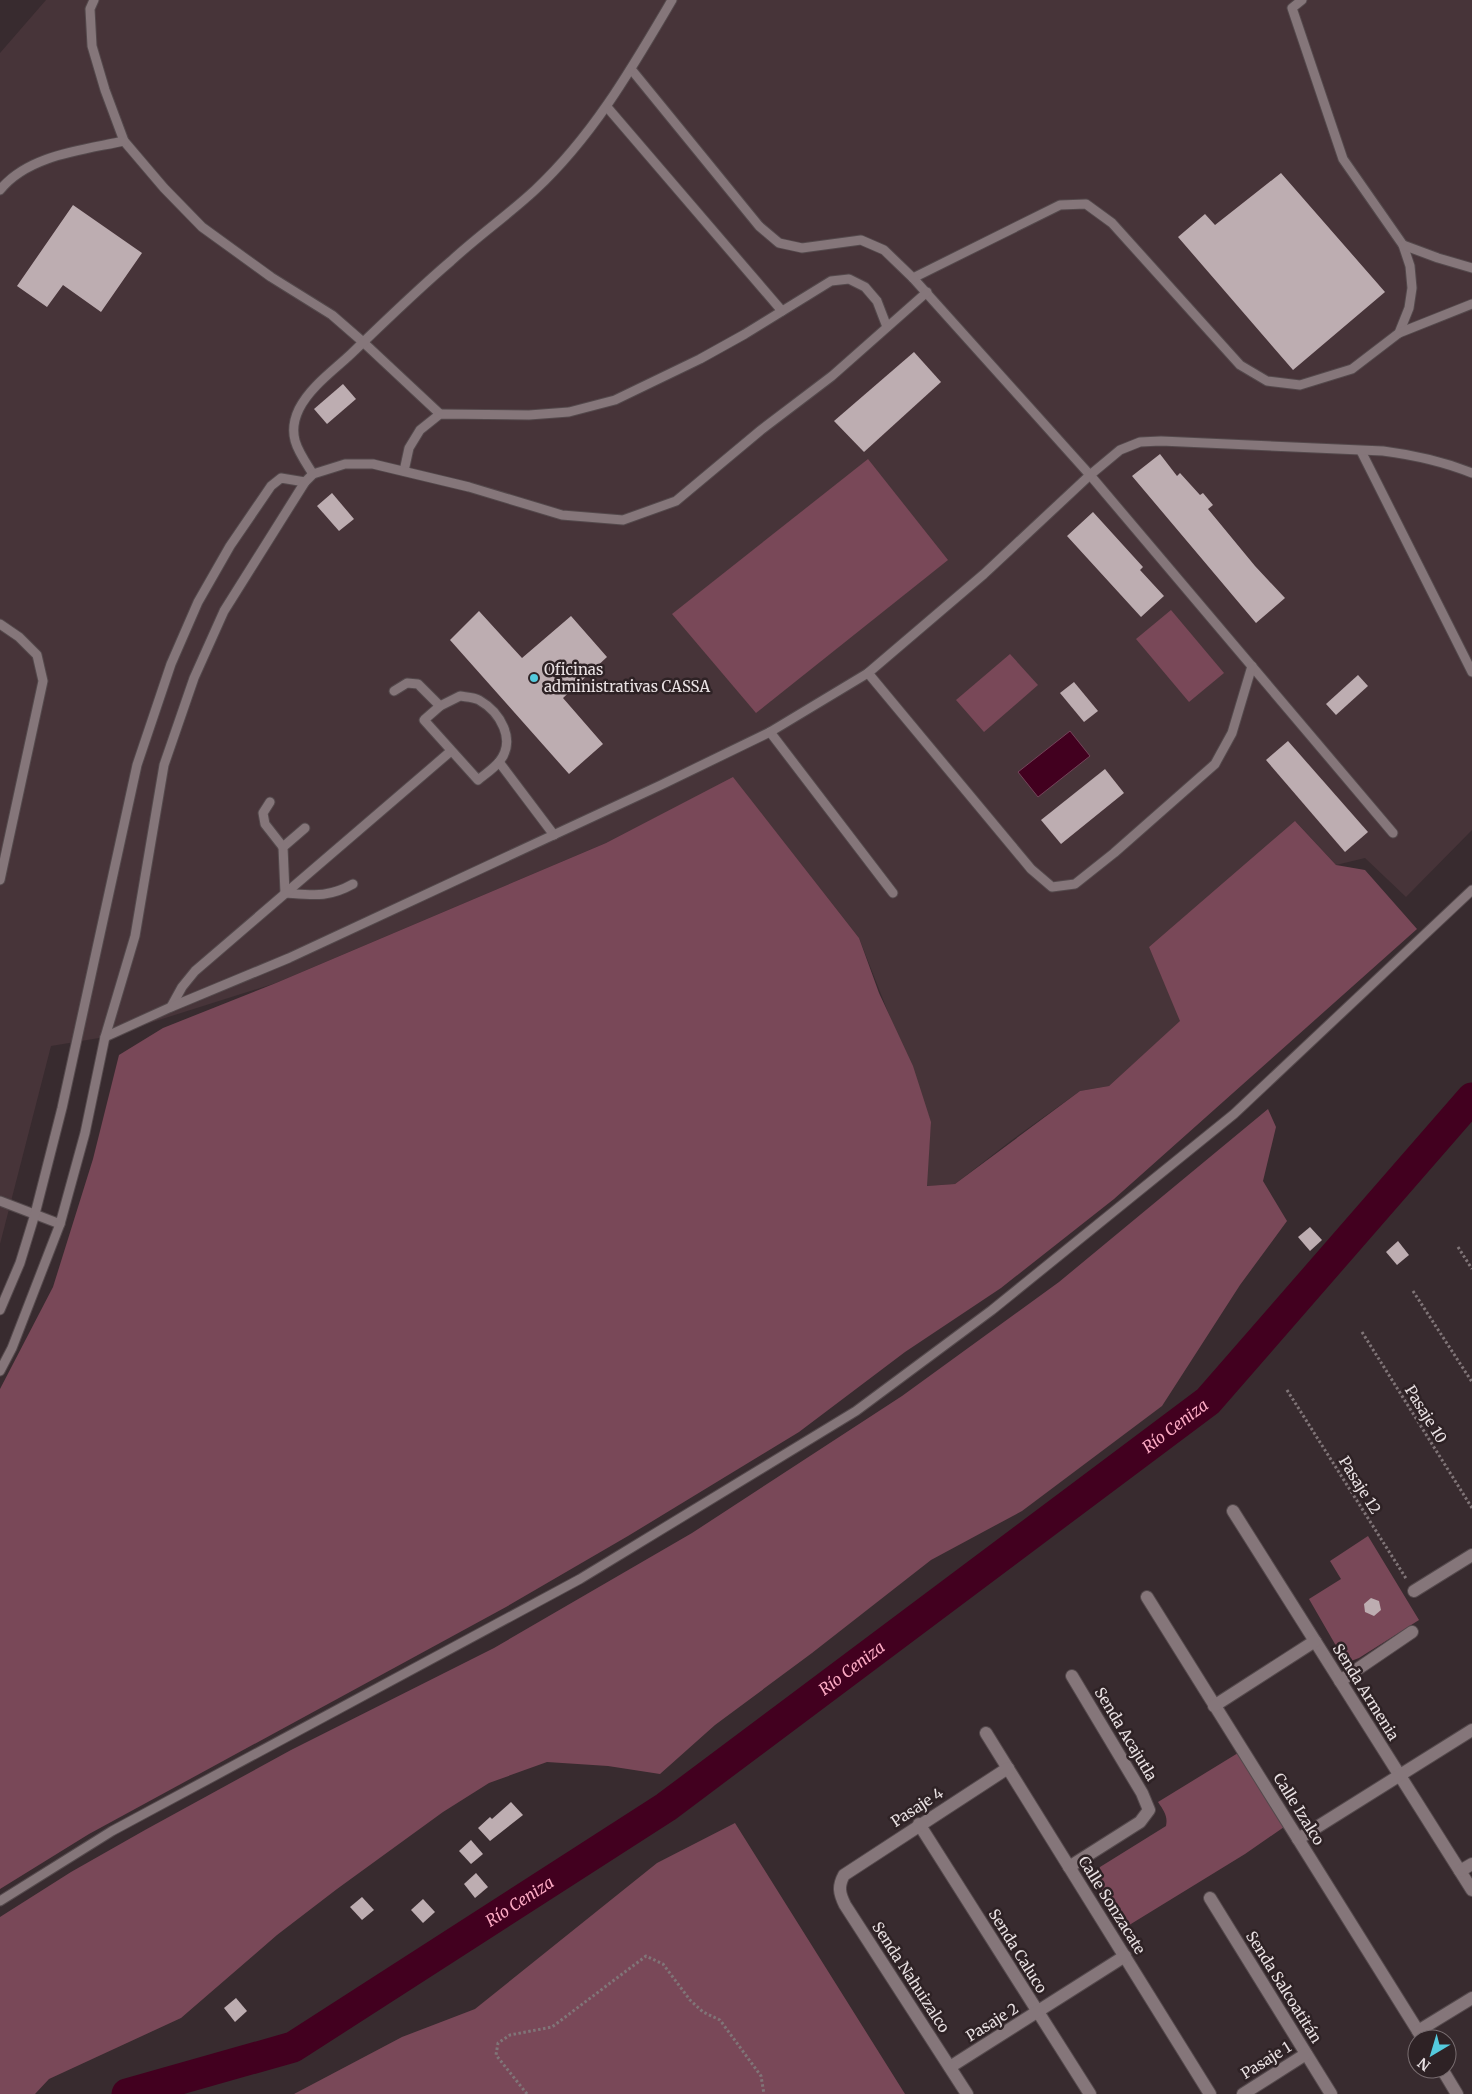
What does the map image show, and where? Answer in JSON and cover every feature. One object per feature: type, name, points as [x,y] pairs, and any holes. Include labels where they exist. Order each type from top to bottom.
[{"type":"street","name":"Senda Armenia","points":[[1233,1511],[1472,1890]]},
{"type":"street","points":[[1414,1591],[1472,1556]]},
{"type":"street","name":"Calle Izalco","points":[[1147,1597],[1417,2029]]},
{"type":"street","points":[[1340,1681],[1412,1632]]},
{"type":"street","points":[[1214,1706],[1315,1641]]},
{"type":"street","name":"Senda Acajutla","points":[[1069,1867],[1140,1822],[1149,1810],[1142,1793],[1072,1676]]},
{"type":"street","points":[[1298,1840],[1472,1730]]},
{"type":"street","name":"Calle Sonzacate","points":[[986,1733],[1210,2094]]},
{"type":"street","name":"Pasaje 4","points":[[844,1875],[919,1824],[1008,1768]]},
{"type":"street","name":"Senda Caluco","points":[[919,1824],[1090,2094]]},
{"type":"street","points":[[1460,1871],[1472,1864]]},
{"type":"street","name":"Senda Nahuizalco","points":[[844,1875],[839,1883],[840,1894],[845,1905],[967,2094]]},
{"type":"street","name":"Senda Salcoatitán","points":[[1210,1898],[1331,2094]]},
{"type":"street","name":"Pasaje 2","points":[[950,2067],[1038,2013],[1125,1956]]},
{"type":"street","points":[[1429,2029],[1472,1998]]},
{"type":"street","name":"Pasaje 1","points":[[1243,2094],[1306,2054]]},
{"type":"street","points":[[1448,2079],[1458,2094]]},
{"type":"lane","points":[[94,0],[90,9],[92,46],[105,90],[124,141],[164,188],[202,227],[272,277],[332,315],[364,342],[440,414]]},
{"type":"lane","points":[[313,474],[296,448],[292,427],[300,408],[313,390],[450,261],[535,190],[568,157],[607,107],[672,0]]},
{"type":"lane","points":[[1286,0],[1292,8],[1343,159],[1404,245],[1410,266],[1412,288],[1409,308],[1399,333]]},
{"type":"lane","points":[[1292,8],[1302,0]]},
{"type":"lane","points":[[631,69],[759,226],[779,243],[802,248],[861,240],[884,250],[914,278],[1090,475],[1393,833]]},
{"type":"lane","points":[[607,107],[782,311]]},
{"type":"lane","points":[[0,190],[26,168],[59,155],[124,141]]},
{"type":"lane","points":[[914,278],[1060,205],[1086,204],[1112,223],[1240,365],[1267,381],[1300,385],[1352,369],[1399,333],[1472,304]]},
{"type":"lane","points":[[1404,245],[1472,268]]},
{"type":"lane","points":[[404,471],[409,448],[420,430],[440,414],[528,415],[569,412],[615,400],[700,359],[831,281],[849,279],[865,287],[877,301],[887,327]]},
{"type":"lane","points":[[0,1371],[12,1348],[60,1224],[85,1133],[105,1037],[134,936],[164,765],[194,678],[224,611],[305,482],[313,474],[345,464],[373,464],[469,487],[562,515],[623,520],[676,501],[761,430],[832,376],[927,292]]},
{"type":"lane","points":[[105,1037],[289,958],[770,732],[868,673],[984,574],[1090,475],[1120,450],[1140,442],[1161,441],[1383,451],[1418,455],[1448,463],[1472,473]]},
{"type":"lane","points":[[1361,451],[1472,672]]},
{"type":"lane","points":[[0,1310],[20,1262],[34,1214],[62,1108],[137,765],[171,664],[198,602],[230,546],[270,486],[281,478],[305,482]]},
{"type":"lane","points":[[0,624],[19,637],[37,655],[43,681],[0,880]]},
{"type":"lane","points":[[868,673],[1031,869],[1052,888],[1075,884],[1114,853],[1214,764],[1232,733],[1252,666]]},
{"type":"lane","points":[[394,691],[407,683],[418,684],[440,706]]},
{"type":"lane","points":[[460,696],[477,699],[493,711],[505,727],[506,746],[500,762],[478,780],[451,751],[424,720],[440,706],[460,696]]},
{"type":"lane","points":[[770,732],[893,893]]},
{"type":"lane","points":[[172,1007],[182,987],[195,971],[451,751]]},
{"type":"lane","points":[[500,762],[554,834]]},
{"type":"lane","points":[[270,802],[263,813],[265,824],[283,847],[285,894]]},
{"type":"lane","points":[[283,847],[305,828]]},
{"type":"lane","points":[[285,894],[318,896],[338,892],[353,884]]},
{"type":"lane","points":[[0,1902],[112,1831],[580,1579],[856,1411],[992,1310],[1234,1114],[1472,890]]},
{"type":"lane","points":[[0,1201],[60,1224]]},
{"type":"path","points":[[1458,1248],[1472,1269]]},
{"type":"path","points":[[1413,1291],[1472,1382]]},
{"type":"path","name":"Pasaje 10","points":[[1362,1332],[1472,1508]]},
{"type":"path","name":"Pasaje 12","points":[[1288,1390],[1414,1591]]},
{"type":"path","points":[[527,2094],[496,2056],[498,2043],[510,2035],[552,2026],[646,1956],[663,1964],[690,2000],[702,2012],[720,2020],[761,2076],[764,2094]]},
{"type":"shaded area","points":[[46,0],[1472,0],[1472,830],[1406,897],[1365,858],[1336,865],[1296,822],[1149,947],[1181,1021],[1109,1086],[1080,1091],[955,1184],[926,1186],[931,1122],[859,938],[733,778],[606,843],[276,983],[105,1037],[51,1046],[0,1244],[0,53]]},
{"type":"shaded area","points":[[868,459],[948,560],[756,713],[672,614]]},
{"type":"shaded area","points":[[1171,610],[1224,673],[1189,702],[1136,639]]},
{"type":"shaded area","points":[[1010,654],[1038,685],[984,732],[956,700]]},
{"type":"shaded area","points":[[1070,731],[1090,756],[1038,797],[1018,772]]},
{"type":"shaded area","points":[[733,777],[859,938],[879,993],[913,1066],[931,1122],[927,1186],[955,1184],[1080,1091],[1109,1086],[1180,1021],[1149,947],[1295,821],[1336,865],[1365,870],[1417,929],[1114,1199],[1001,1288],[905,1352],[799,1432],[628,1536],[506,1607],[89,1834],[0,1889],[0,1389],[53,1287],[93,1159],[119,1055],[163,1028],[276,983],[606,843]]},
{"type":"shaded area","points":[[1268,1109],[1276,1127],[1263,1181],[1287,1221],[1240,1285],[1162,1406],[1022,1511],[931,1560],[812,1653],[715,1725],[660,1774],[608,1766],[547,1762],[489,1783],[443,1812],[337,1889],[277,1935],[181,2018],[49,2079],[35,2094],[0,2094],[0,1917],[71,1872],[145,1830],[291,1750],[494,1648],[692,1533],[902,1396],[1059,1282]]},
{"type":"shaded area","points":[[1368,1536],[1419,1620],[1359,1658],[1351,1661],[1339,1651],[1309,1599],[1341,1579],[1330,1561]]},
{"type":"shaded area","points":[[1238,1753],[1284,1827],[1245,1854],[1126,1927],[1095,1879],[1100,1867],[1166,1826],[1166,1816],[1158,1802]]},
{"type":"shaded area","points":[[735,1823],[905,2094],[294,2094],[402,2037],[475,2009],[657,1863]]},
{"type":"building","points":[[1281,173],[1385,292],[1293,370],[1178,237],[1205,214],[1215,225]]},
{"type":"building","points":[[73,205],[142,253],[101,312],[63,285],[47,307],[17,286]]},
{"type":"building","points":[[914,352],[941,382],[864,452],[834,421]]},
{"type":"building","points":[[343,384],[356,399],[327,424],[314,409]]},
{"type":"building","points":[[1160,454],[1177,476],[1180,473],[1200,495],[1203,493],[1213,505],[1208,509],[1255,566],[1285,598],[1256,623],[1132,476]]},
{"type":"building","points":[[332,493],[354,519],[339,531],[317,506]]},
{"type":"building","points":[[1093,512],[1143,567],[1140,570],[1164,596],[1141,617],[1067,536]]},
{"type":"building","name":"Oficinas administrativas CASSA","points":[[479,611],[522,658],[571,616],[607,657],[563,698],[603,744],[569,774],[450,640]]},
{"type":"building","points":[[1358,675],[1368,686],[1336,715],[1326,704]]},
{"type":"building","points":[[1074,682],[1098,711],[1084,722],[1060,693]]},
{"type":"building","points":[[1288,741],[1368,832],[1345,852],[1266,760]]},
{"type":"building","points":[[1105,769],[1124,793],[1061,844],[1041,820]]},
{"type":"building","points":[[1310,1227],[1322,1240],[1310,1251],[1298,1237]]},
{"type":"building","points":[[1398,1241],[1409,1255],[1397,1265],[1386,1252]]},
{"type":"building","points":[[1371,1598],[1379,1601],[1381,1610],[1374,1616],[1365,1612],[1364,1604]]},
{"type":"building","points":[[511,1802],[523,1815],[490,1841],[478,1828],[490,1817],[492,1819]]},
{"type":"building","points":[[471,1840],[483,1854],[471,1864],[459,1851]]},
{"type":"building","points":[[476,1873],[488,1887],[475,1898],[464,1884]]},
{"type":"building","points":[[362,1897],[374,1910],[362,1920],[350,1907]]},
{"type":"building","points":[[423,1899],[435,1912],[423,1923],[411,1910]]},
{"type":"building","points":[[236,1998],[247,2011],[235,2022],[224,2008]]},
{"type":"waterway","name":"Río Ceniza","points":[[127,2094],[293,2047],[666,1807],[1208,1401],[1472,1098]]},
{"type":"place","name":"Oficinas administrativas CASSA","points":[[534,678]]}]
